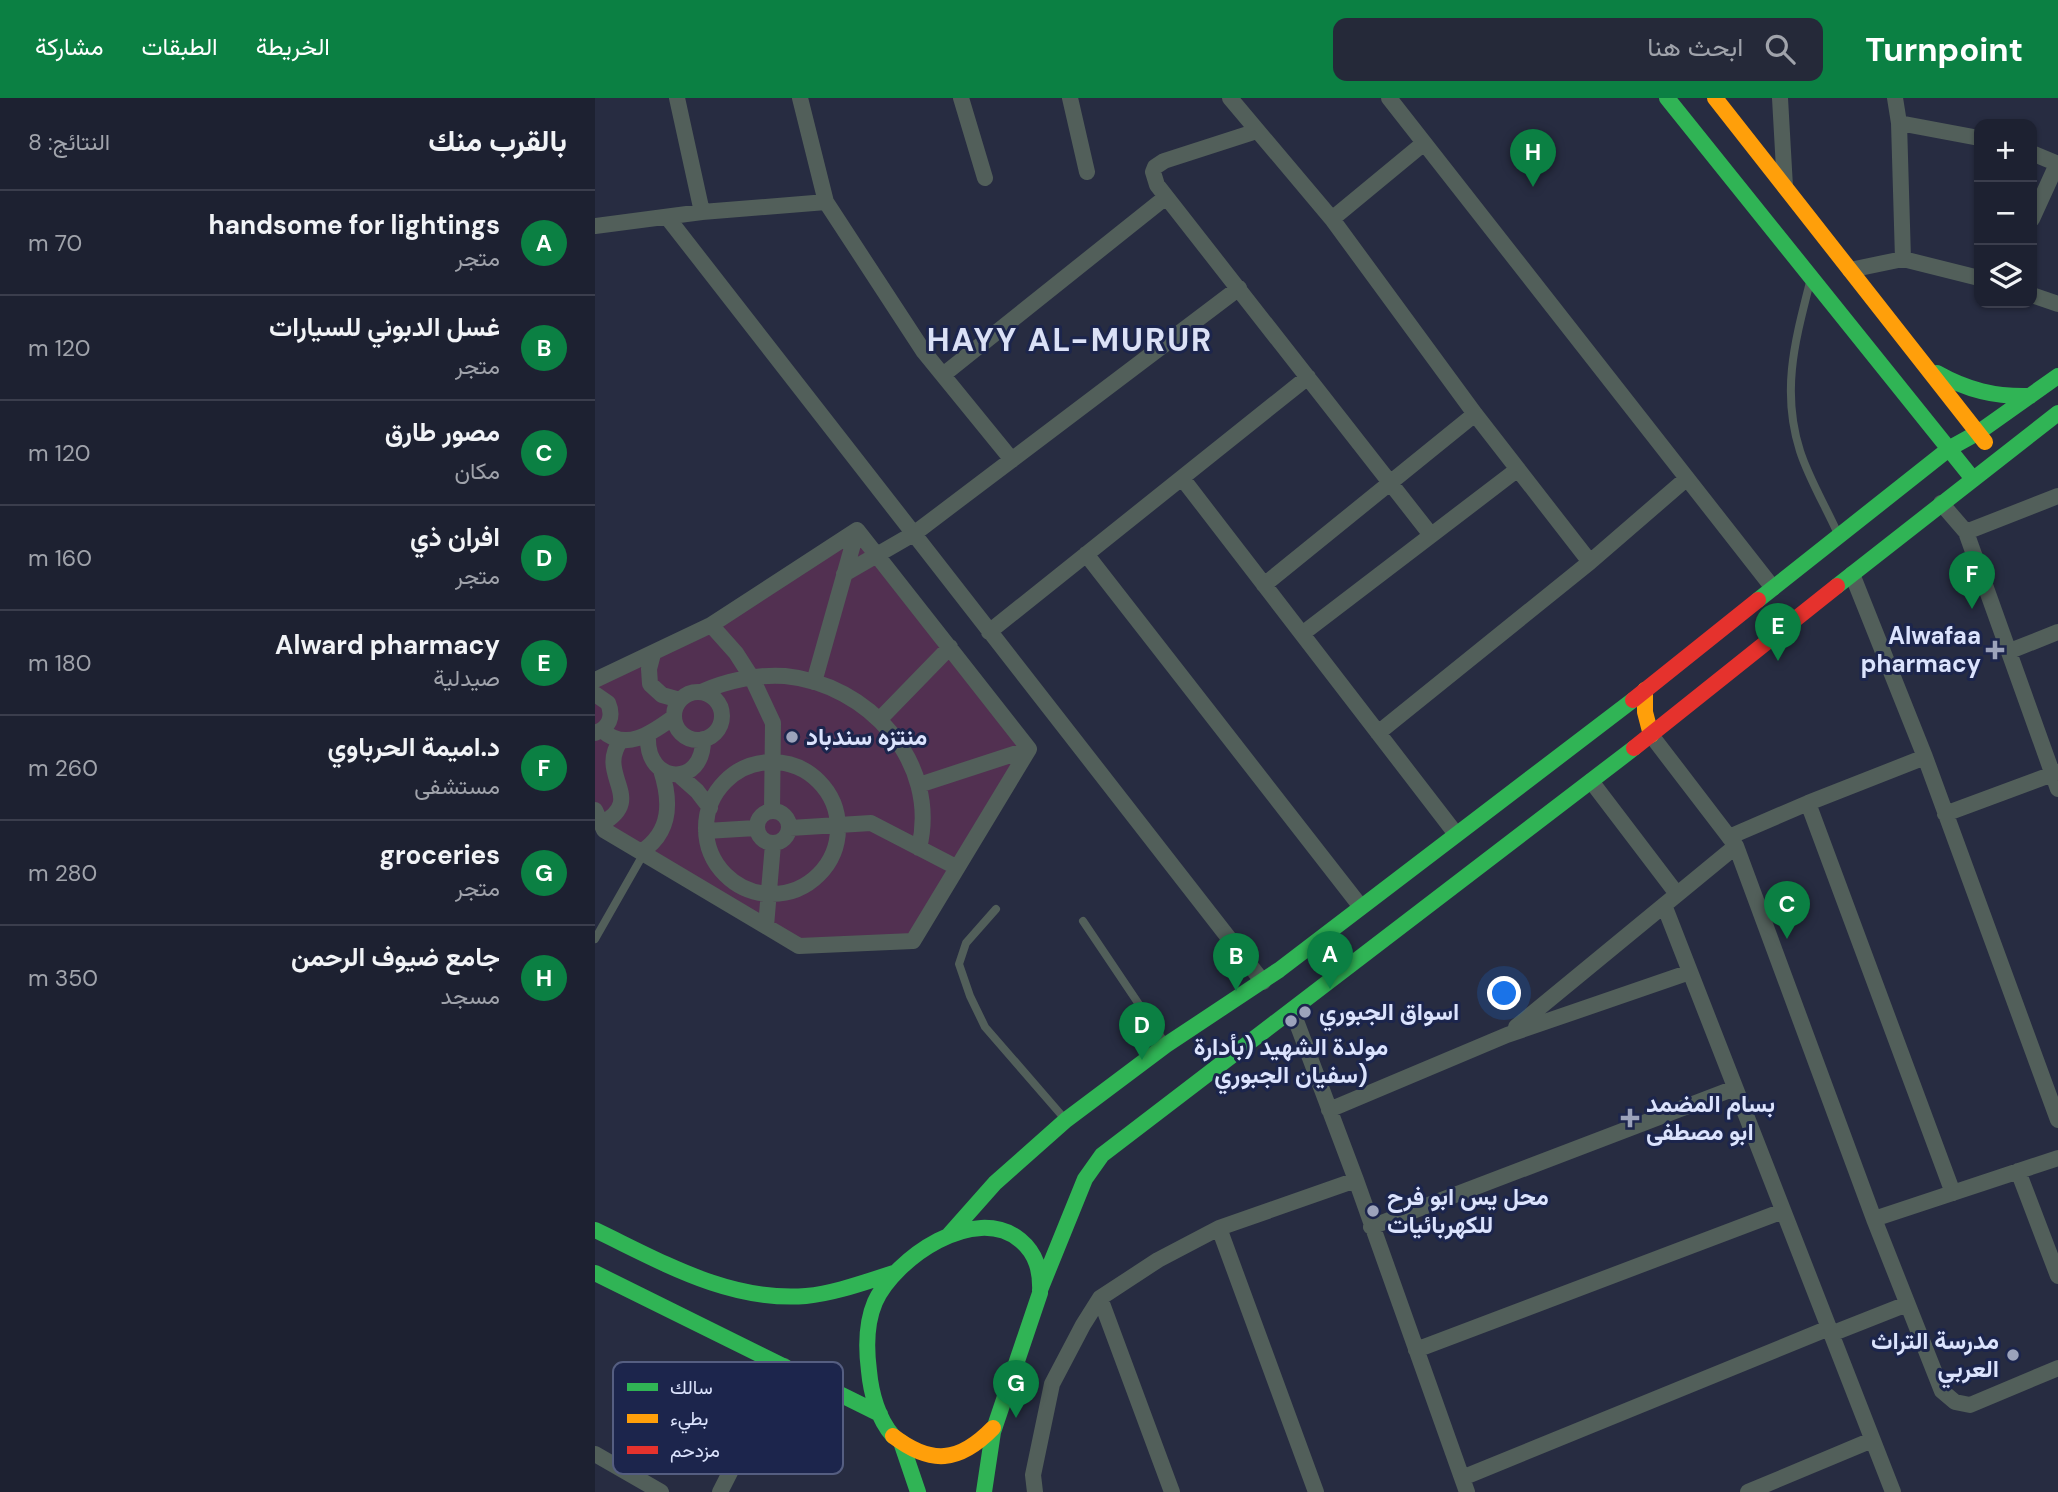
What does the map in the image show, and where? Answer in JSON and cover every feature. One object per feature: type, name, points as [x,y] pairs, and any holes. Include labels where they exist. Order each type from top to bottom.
[{"type":"main road","points":[[1667,98],[1810,279],[1924,365],[1949,380],[1985,395],[2003,398],[2030,396]]},
{"type":"main road","points":[[1715,98],[1850,271],[1869,324],[1923,427],[1925,446],[1918,466],[1893,494]]},
{"type":"main road","points":[[1924,365],[1998,459]]},
{"type":"main road","points":[[595,1230],[706,1283],[756,1296],[808,1296],[894,1273],[948,1236],[995,1183],[1066,1120],[1166,1045],[1263,982],[1645,690],[1950,449],[1979,432],[2058,376]]},
{"type":"main road","points":[[1908,399],[1973,479]]},
{"type":"main road","points":[[984,1492],[993,1428],[1040,1290],[1085,1179],[1102,1155],[1651,735],[2058,413]]},
{"type":"main road","points":[[1645,690],[1644,712],[1651,735]]},
{"type":"main road","points":[[948,1236],[975,1226],[1003,1229],[1016,1236],[1035,1257],[1040,1290]]},
{"type":"main road","points":[[595,1273],[776,1362]]},
{"type":"main road","points":[[894,1273],[876,1300],[867,1331],[867,1364],[880,1414],[890,1433],[918,1453],[952,1456],[982,1441],[993,1428]]},
{"type":"main road","points":[[843,1396],[880,1414]]},
{"type":"main road","points":[[901,1442],[918,1492]]},
{"type":"street","points":[[677,98],[702,212]]},
{"type":"street","points":[[800,98],[826,202],[924,352],[1011,460]]},
{"type":"street","points":[[961,98],[985,178]]},
{"type":"street","points":[[1070,98],[1087,173]]},
{"type":"street","points":[[1230,98],[1332,219],[1475,414],[1590,562]]},
{"type":"street","points":[[1389,98],[1773,589]]},
{"type":"street","points":[[1780,98],[1784,187]]},
{"type":"street","points":[[1895,98],[1899,123],[1903,259]]},
{"type":"street","points":[[1899,123],[1974,137]]},
{"type":"street","points":[[1257,131],[1164,161],[1155,166],[1153,172],[1157,185],[1431,535]]},
{"type":"street","points":[[1332,219],[1424,143]]},
{"type":"street","points":[[2037,155],[2058,164],[2037,208]]},
{"type":"street","points":[[943,375],[1166,197]]},
{"type":"street","points":[[595,226],[702,212],[826,202]]},
{"type":"street","points":[[667,217],[1263,982]]},
{"type":"street","points":[[1850,271],[1903,259],[1974,277]]},
{"type":"street","points":[[844,574],[915,533],[1239,288]]},
{"type":"street","points":[[2037,297],[2058,304]]},
{"type":"street","points":[[989,632],[1308,377]]},
{"type":"street","points":[[1264,585],[1475,414]]},
{"type":"street","points":[[1302,634],[1518,469]]},
{"type":"street","points":[[1182,478],[1456,834]]},
{"type":"street","points":[[1378,733],[1590,562],[1686,479]]},
{"type":"street","points":[[1966,532],[2058,496]]},
{"type":"street","points":[[1941,503],[1966,532],[2056,779],[1945,814]]},
{"type":"street","points":[[857,530],[1029,749]]},
{"type":"street","points":[[814,682],[857,530]]},
{"type":"street","points":[[595,680],[711,625],[857,530]]},
{"type":"street","points":[[1086,554],[1361,907]]},
{"type":"street","points":[[1852,574],[1925,757],[2058,1120]]},
{"type":"street","points":[[711,625],[736,653],[752,678],[773,723],[772,811]]},
{"type":"street","points":[[2010,651],[2058,632]]},
{"type":"street","points":[[880,719],[950,647]]},
{"type":"street","points":[[653,654],[649,669],[650,684],[662,695],[680,700]]},
{"type":"street","points":[[595,694],[604,699],[611,709],[610,721],[598,732],[621,740],[648,737],[674,717],[680,700],[690,693],[752,678],[783,676],[814,682],[836,690],[880,719],[904,750],[919,785],[922,827],[919,848]]},
{"type":"street","points":[[674,717],[681,733],[691,739],[703,739],[718,730],[722,712],[717,701],[701,692]]},
{"type":"street","points":[[1651,735],[1732,841],[1874,1219],[1942,1391],[1955,1402],[1971,1405],[2058,1368]]},
{"type":"street","points":[[643,853],[657,839],[666,821],[668,802],[661,770],[648,754],[648,737]]},
{"type":"street","points":[[679,775],[693,769],[699,762],[703,739]]},
{"type":"street","points":[[598,817],[610,819],[617,811],[617,788],[612,782],[607,765],[611,752],[621,740]]},
{"type":"street","points":[[919,785],[1029,749]]},
{"type":"street","points":[[598,817],[604,830],[799,946],[912,941],[1029,749]]},
{"type":"street","points":[[1507,1035],[1677,894],[1732,841],[1808,803],[1925,757]]},
{"type":"street","points":[[772,762],[797,767],[818,781],[833,802],[838,826],[835,850],[823,871],[793,891],[769,894],[745,888],[726,874],[712,855],[706,831],[710,808],[721,787],[739,772],[772,762]]},
{"type":"street","points":[[661,770],[679,775],[697,791],[710,808]]},
{"type":"street","points":[[1591,781],[1677,894]]},
{"type":"street","points":[[1808,803],[1953,1193]]},
{"type":"street","points":[[772,811],[785,816],[790,828],[785,839],[773,844],[761,839],[756,828],[760,816],[772,811]]},
{"type":"street","points":[[790,828],[871,823],[955,867]]},
{"type":"street","points":[[706,831],[756,828]]},
{"type":"street","points":[[765,926],[773,844]]},
{"type":"street","points":[[1664,905],[1893,1492]]},
{"type":"street","points":[[1329,1110],[1507,1035],[1690,971]]},
{"type":"street","points":[[1292,1010],[1356,1180],[1464,1485],[1830,1331],[1907,1304]]},
{"type":"street","points":[[1371,1227],[1735,1087]]},
{"type":"street","points":[[1874,1219],[2058,1158]]},
{"type":"street","points":[[2018,1171],[2058,1276]]},
{"type":"street","points":[[1035,1492],[1033,1475],[1052,1384],[1100,1298],[1158,1260],[1219,1228],[1356,1180]]},
{"type":"street","points":[[1416,1350],[1783,1211]]},
{"type":"street","points":[[1219,1228],[1316,1492]]},
{"type":"street","points":[[1100,1298],[1172,1492]]},
{"type":"street","points":[[1748,1492],[1872,1440]]},
{"type":"street","points":[[595,1454],[613,1465]]},
{"type":"street","points":[[629,1474],[658,1491]]},
{"type":"street","points":[[720,1492],[729,1474]]},
{"type":"lane","points":[[1810,279],[1791,357],[1791,406],[1800,452],[1839,536]]},
{"type":"lane","points":[[595,939],[643,853]]},
{"type":"lane","points":[[996,909],[966,943],[959,964],[985,1027],[1066,1120]]},
{"type":"lane","points":[[1083,920],[1166,1045]]},
{"type":"shaded area","points":[[859,526],[1033,749],[915,943],[797,949],[602,831],[595,814],[595,677],[710,622]]},
{"type":"traffic: fast","points":[[1667,98],[1973,479]]},
{"type":"traffic: fast","points":[[1937,373],[1982,391],[2030,396]]},
{"type":"traffic: fast","points":[[1758,600],[1950,448],[1979,432],[2058,376]]},
{"type":"traffic: fast","points":[[1837,586],[2058,413]]},
{"type":"traffic: fast","points":[[948,1236],[995,1183],[1066,1120],[1166,1045],[1279,970],[1633,700]]},
{"type":"traffic: fast","points":[[1040,1290],[1085,1179],[1102,1155],[1634,748]]},
{"type":"traffic: fast","points":[[893,1436],[876,1405],[867,1353],[870,1318],[885,1285],[918,1253],[960,1232],[981,1228],[1002,1230],[1020,1240],[1037,1264],[1040,1293],[993,1432],[984,1492]]},
{"type":"traffic: fast","points":[[595,1230],[671,1267],[750,1293],[778,1296],[817,1295],[894,1273]]},
{"type":"traffic: fast","points":[[595,1273],[775,1362]]},
{"type":"traffic: fast","points":[[843,1396],[880,1414]]},
{"type":"traffic: fast","points":[[901,1442],[918,1492]]},
{"type":"traffic: slow","points":[[1715,98],[1985,442]]},
{"type":"traffic: slow","points":[[1645,690],[1645,712],[1651,735]]},
{"type":"traffic: slow","points":[[893,1436],[920,1452],[944,1456],[968,1448],[993,1428]]},
{"type":"traffic: jam","points":[[1634,748],[1837,586]]},
{"type":"traffic: jam","points":[[1633,700],[1758,600]]},
{"type":"place","name":"جامع ضيوف الرحمن","points":[[1533,187]]},
{"type":"place","name":"د.اميمة الحرباوي","points":[[1972,609]]},
{"type":"place","name":"Alwafaa pharmacy","points":[[1995,650]]},
{"type":"place","name":"Alward pharmacy","points":[[1778,661]]},
{"type":"place","name":"منتزه سندباد","points":[[792,737]]},
{"type":"place","name":"مصور طارق","points":[[1787,939]]},
{"type":"place","name":"handsome for lightings","points":[[1330,989]]},
{"type":"place","name":"غسل الدبوني للسيارات","points":[[1236,991]]},
{"type":"place","name":"اسواق الجبوري","points":[[1305,1012]]},
{"type":"place","name":"مولدة الشهيد (بأدارة سفيان الجبوري)","points":[[1291,1021]]},
{"type":"place","name":"افران ذي","points":[[1142,1060]]},
{"type":"place","name":"بسام المضمد ابو مصطفى","points":[[1630,1118]]},
{"type":"place","name":"محل يس ابو فرح للكهربائيات","points":[[1373,1211]]},
{"type":"place","name":"مدرسة التراث العربي","points":[[2013,1355]]},
{"type":"place","name":"groceries","points":[[1016,1418]]},
{"type":"district","name":"HAYY AL-MURUR","points":[[1070,340]]}]
